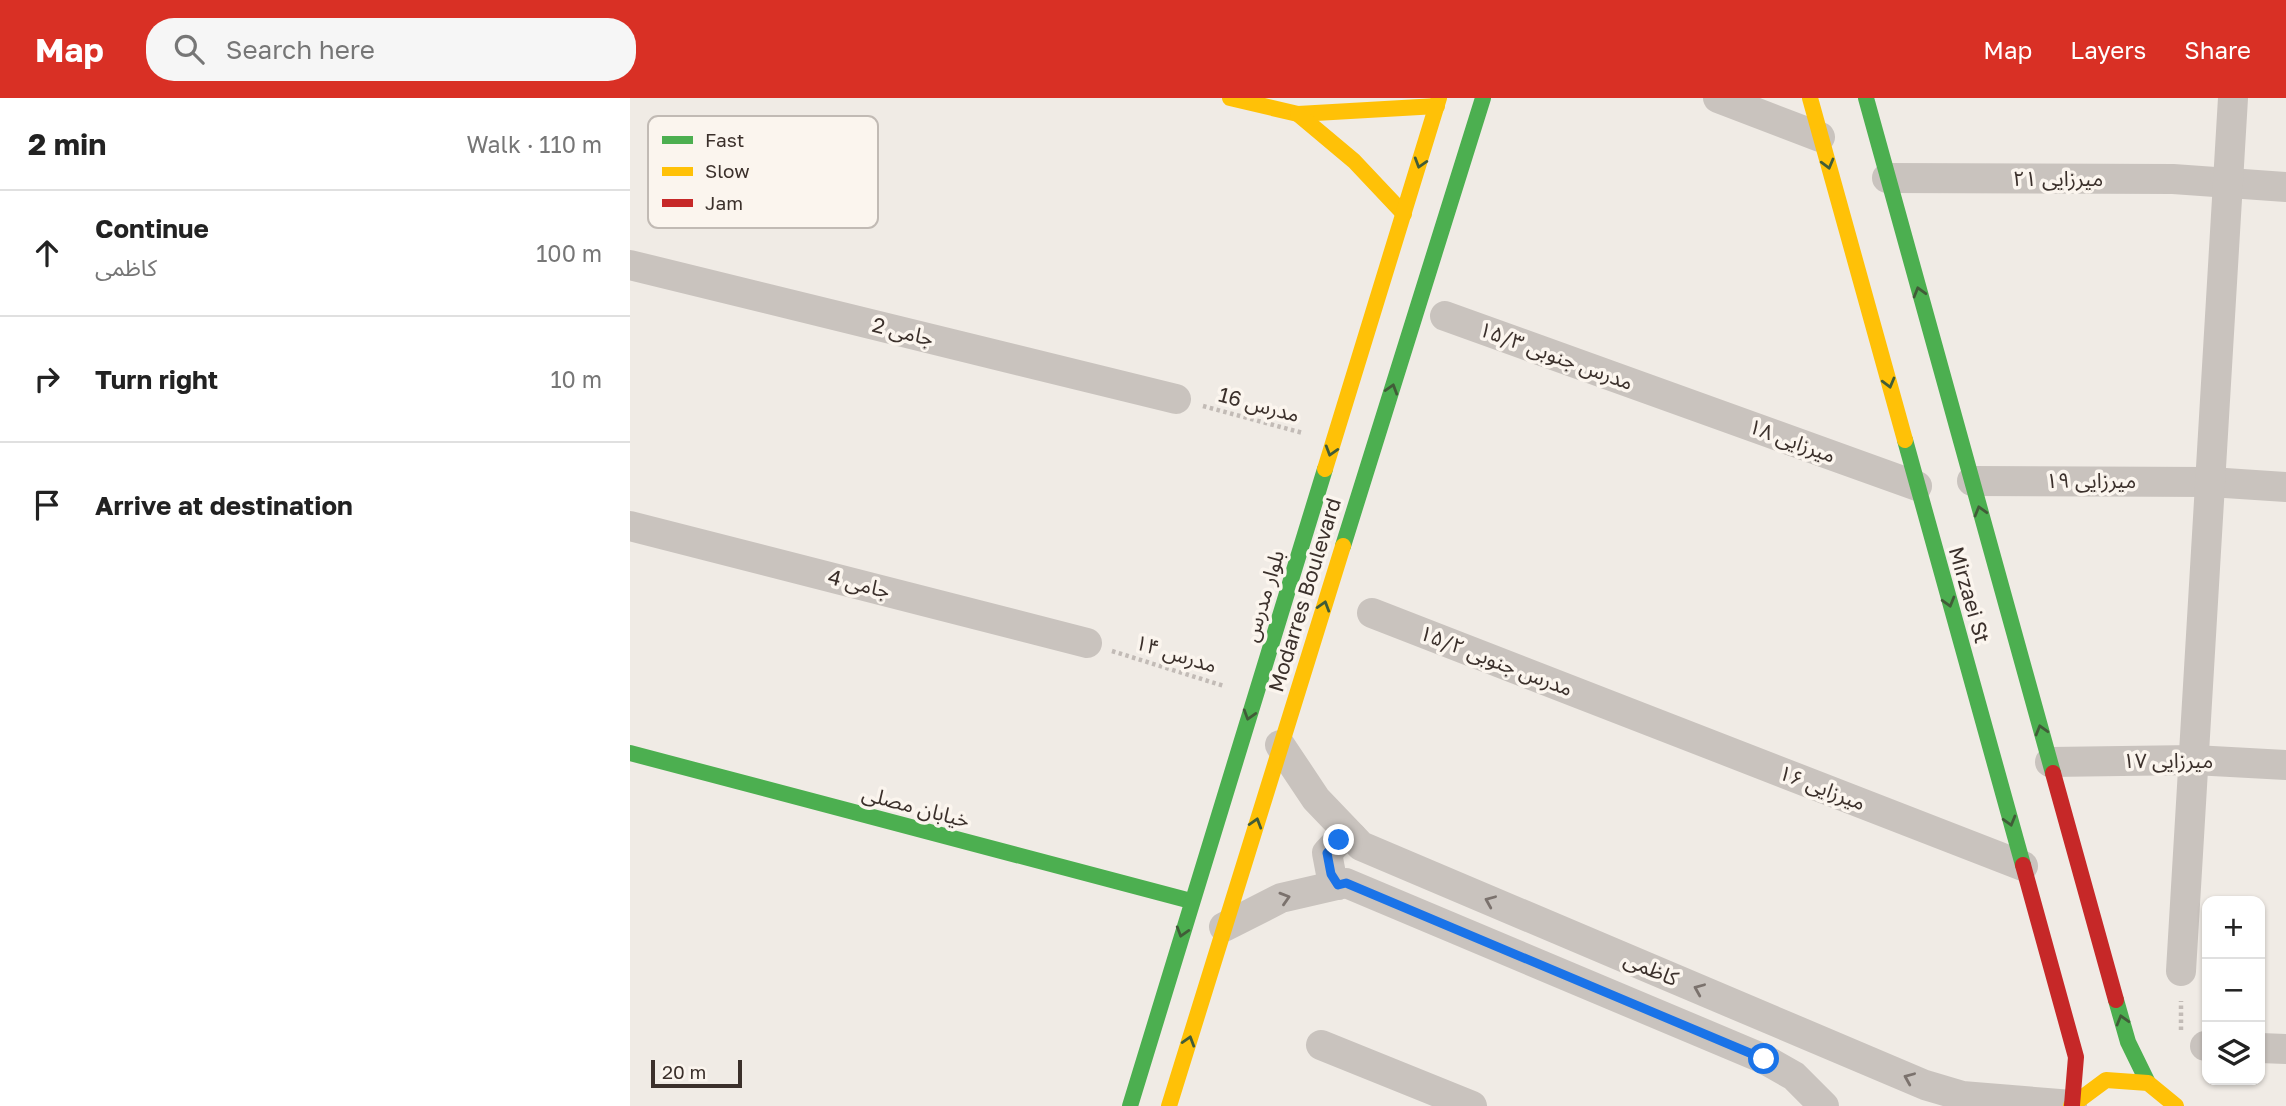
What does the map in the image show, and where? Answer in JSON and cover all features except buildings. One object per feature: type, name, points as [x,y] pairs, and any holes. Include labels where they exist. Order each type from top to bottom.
[{"type":"street","points":[[1230,98],[1298,114],[1438,102]]},
{"type":"street","name":"Modarres Boulevard","points":[[1169,1106],[1483,98]]},
{"type":"street","points":[[1718,98],[1820,137]]},
{"type":"street","name":"Mirzaei St","points":[[1810,98],[2076,1057],[2071,1105]]},
{"type":"street","name":"Mirzaei St","points":[[1866,98],[2128,1042],[2148,1083]]},
{"type":"street","points":[[2181,971],[2233,98]]},
{"type":"street","name":"بلوار مدرس","points":[[1128,1105],[1438,102]]},
{"type":"street","points":[[1298,114],[1338,145],[1374,179],[1404,214]]},
{"type":"street","name":"میرزایی ۲۱","points":[[1887,178],[2173,179],[2286,187]]},
{"type":"street","name":"جامی 2","points":[[630,265],[1176,399]]},
{"type":"street","name":"مدرس جنوبی ۱۵/۳","points":[[1445,316],[1668,396]]},
{"type":"street","name":"میرزایی ۱۸","points":[[1668,396],[1917,486]]},
{"type":"street","name":"میرزایی ۱۹","points":[[1972,481],[2210,482],[2286,487]]},
{"type":"street","name":"جامی 4","points":[[630,526],[1087,643]]},
{"type":"street","name":"مدرس جنوبی ۱۵/۲","points":[[1372,613],[1620,710]]},
{"type":"street","name":"میرزایی ۱۶","points":[[1620,710],[2023,866]]},
{"type":"street","name":"کاظمی","points":[[1280,745],[1316,799],[1361,846],[1925,1085],[1962,1096],[2071,1105]]},
{"type":"street","name":"خیابان مصلی","points":[[630,753],[1191,901]]},
{"type":"street","name":"میرزایی ۱۷","points":[[2050,762],[2194,760],[2286,765]]},
{"type":"street","points":[[1338,885],[1331,874],[1327,853],[1339,840],[1353,837]]},
{"type":"street","name":"کاظمی","points":[[1224,927],[1281,898],[1346,883],[1764,1059],[1794,1076],[1824,1106]]},
{"type":"street","points":[[1321,1045],[1472,1106]]},
{"type":"street","points":[[2265,1048],[2286,1049]]},
{"type":"street","points":[[2071,1105],[2106,1080],[2148,1083],[2176,1106]]},
{"type":"street","points":[[1926,1106],[1934,1100],[1962,1096]]},
{"type":"path","name":"مدرس 16","points":[[1176,399],[1334,441]]},
{"type":"path","name":"مدرس ۱۴","points":[[1087,643],[1255,696]]},
{"type":"path","points":[[2181,971],[2198,1042]]},
{"type":"traffic: fast","points":[[1343,546],[1483,98]]},
{"type":"traffic: fast","points":[[1866,98],[2053,773]]},
{"type":"traffic: fast","points":[[1905,440],[2023,865]]},
{"type":"traffic: fast","points":[[1130,1106],[1325,469]]},
{"type":"traffic: fast","points":[[630,753],[1191,901]]},
{"type":"traffic: fast","points":[[2116,1000],[2128,1042],[2148,1083]]},
{"type":"traffic: slow","points":[[1230,98],[1298,114],[1437,106]]},
{"type":"traffic: slow","points":[[1325,469],[1439,98]]},
{"type":"traffic: slow","points":[[1810,98],[1905,440]]},
{"type":"traffic: slow","points":[[1298,114],[1354,161],[1404,214]]},
{"type":"traffic: slow","points":[[1169,1106],[1343,546]]},
{"type":"traffic: slow","points":[[2071,1106],[2106,1080],[2148,1083],[2176,1106]]},
{"type":"traffic: jam","points":[[2053,773],[2116,1000]]},
{"type":"traffic: jam","points":[[2023,865],[2076,1057],[2072,1105]]},
{"type":"route","points":[[1339,840],[1327,853],[1331,874],[1338,885],[1346,883],[1764,1059]]}]
